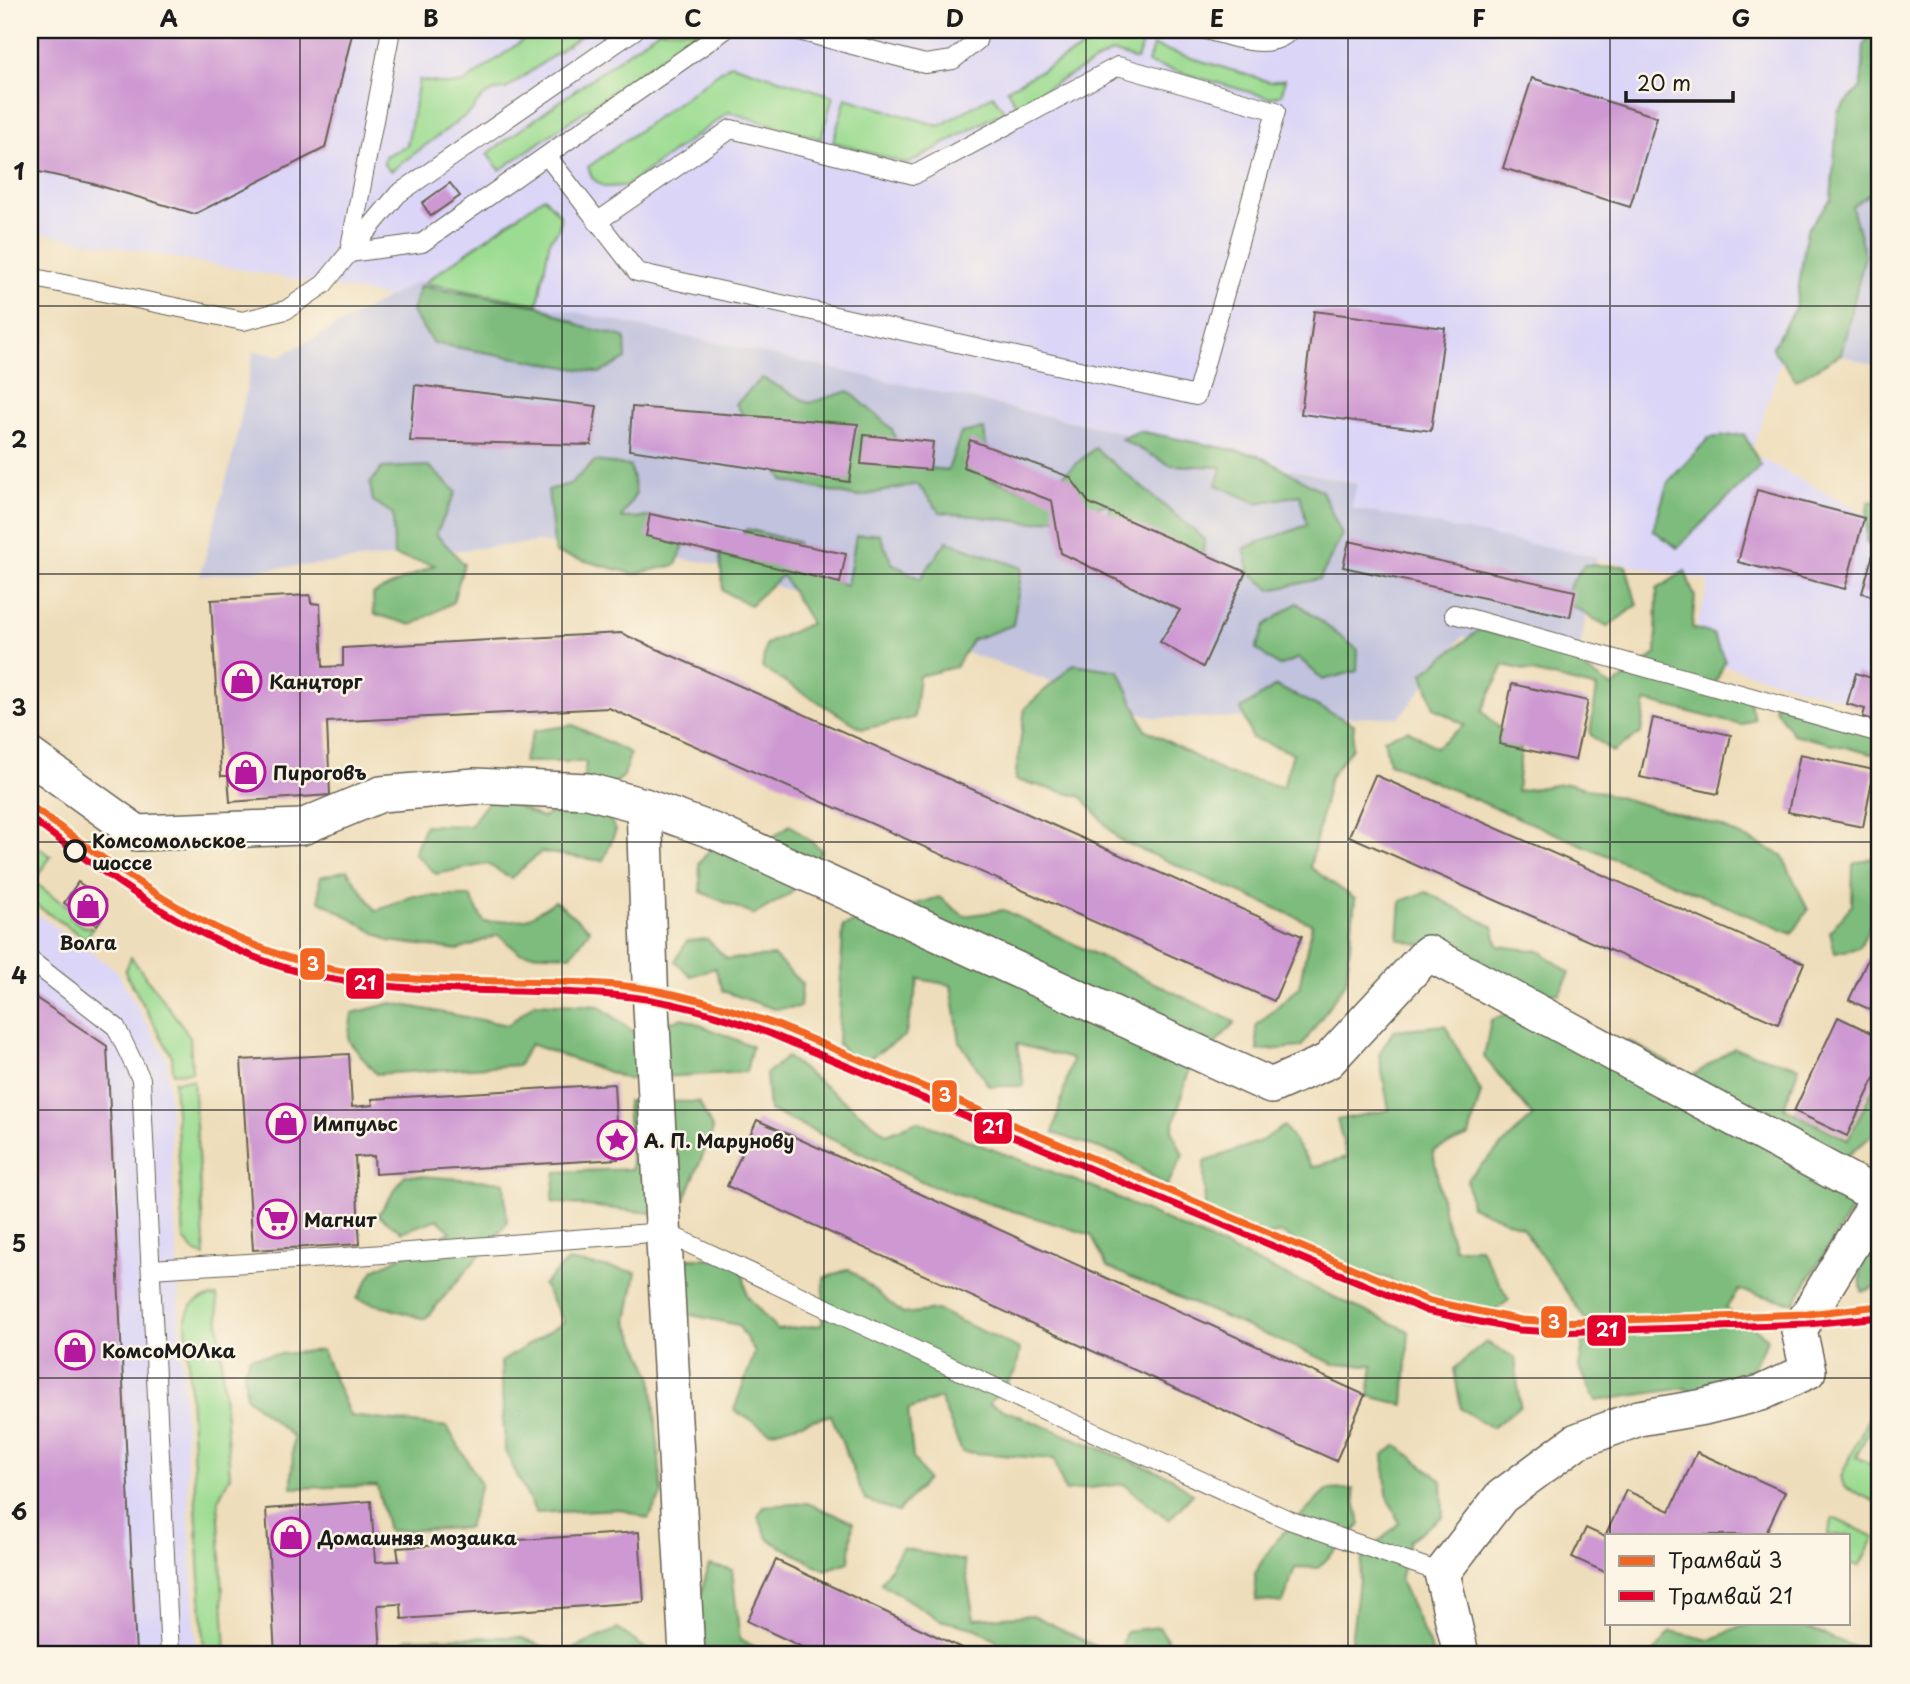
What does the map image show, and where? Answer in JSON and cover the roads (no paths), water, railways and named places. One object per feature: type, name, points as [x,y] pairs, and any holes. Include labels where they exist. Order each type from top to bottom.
[{"type":"street","points":[[30,756],[137,833],[302,827],[381,794],[475,786],[588,791],[644,806],[716,832],[1271,1086],[1328,1061],[1428,953],[1878,1208],[1799,1331],[1808,1371],[1761,1393],[1704,1407],[1639,1418],[1577,1441],[1501,1497],[1442,1573],[1461,1654]]},
{"type":"street","points":[[644,806],[651,1007],[687,1654]]},
{"type":"lane","points":[[349,253],[391,30]]},
{"type":"lane","points":[[30,277],[243,321],[286,310],[324,284],[398,194],[635,30]]},
{"type":"lane","points":[[349,253],[422,243],[725,30]]},
{"type":"lane","points":[[795,30],[925,64],[953,60],[977,41],[981,30]]},
{"type":"lane","points":[[1206,30],[1248,42],[1269,42],[1291,30]]},
{"type":"lane","points":[[547,156],[597,222],[637,272],[1196,396],[1276,111],[1118,66],[914,175],[731,129],[597,222]]},
{"type":"lane","points":[[1454,614],[1880,733]]},
{"type":"lane","points":[[30,960],[116,1027],[141,1079],[170,1654]]},
{"type":"lane","points":[[151,1269],[664,1232],[1035,1406],[1289,1520],[1442,1573]]},
{"type":"tram line","name":"3","points":[[30,805],[158,895],[226,933],[262,948],[299,961],[377,976],[616,985],[657,991],[716,1005],[775,1024],[1430,1301],[1521,1320],[1555,1322],[1808,1314],[1880,1306]]},
{"type":"tram line","name":"21","points":[[30,818],[158,908],[227,946],[263,960],[300,972],[377,985],[612,995],[653,1000],[713,1014],[771,1034],[1427,1311],[1519,1330],[1555,1332],[1808,1324],[1880,1317]]},
{"type":"place","name":"Канцторг","points":[[242,681]]},
{"type":"place","name":"Пироговъ","points":[[246,772]]},
{"type":"place","name":"Комсомольское шоссе","points":[[75,851]]},
{"type":"place","name":"Волга","points":[[88,906]]},
{"type":"place","name":"Импульс","points":[[286,1123]]},
{"type":"place","name":"А. П. Марунову","points":[[617,1140]]},
{"type":"place","name":"Магнит","points":[[277,1219]]},
{"type":"place","name":"КомсоМОЛка","points":[[75,1350]]},
{"type":"place","name":"Домашняя мозаика","points":[[291,1537]]}]
